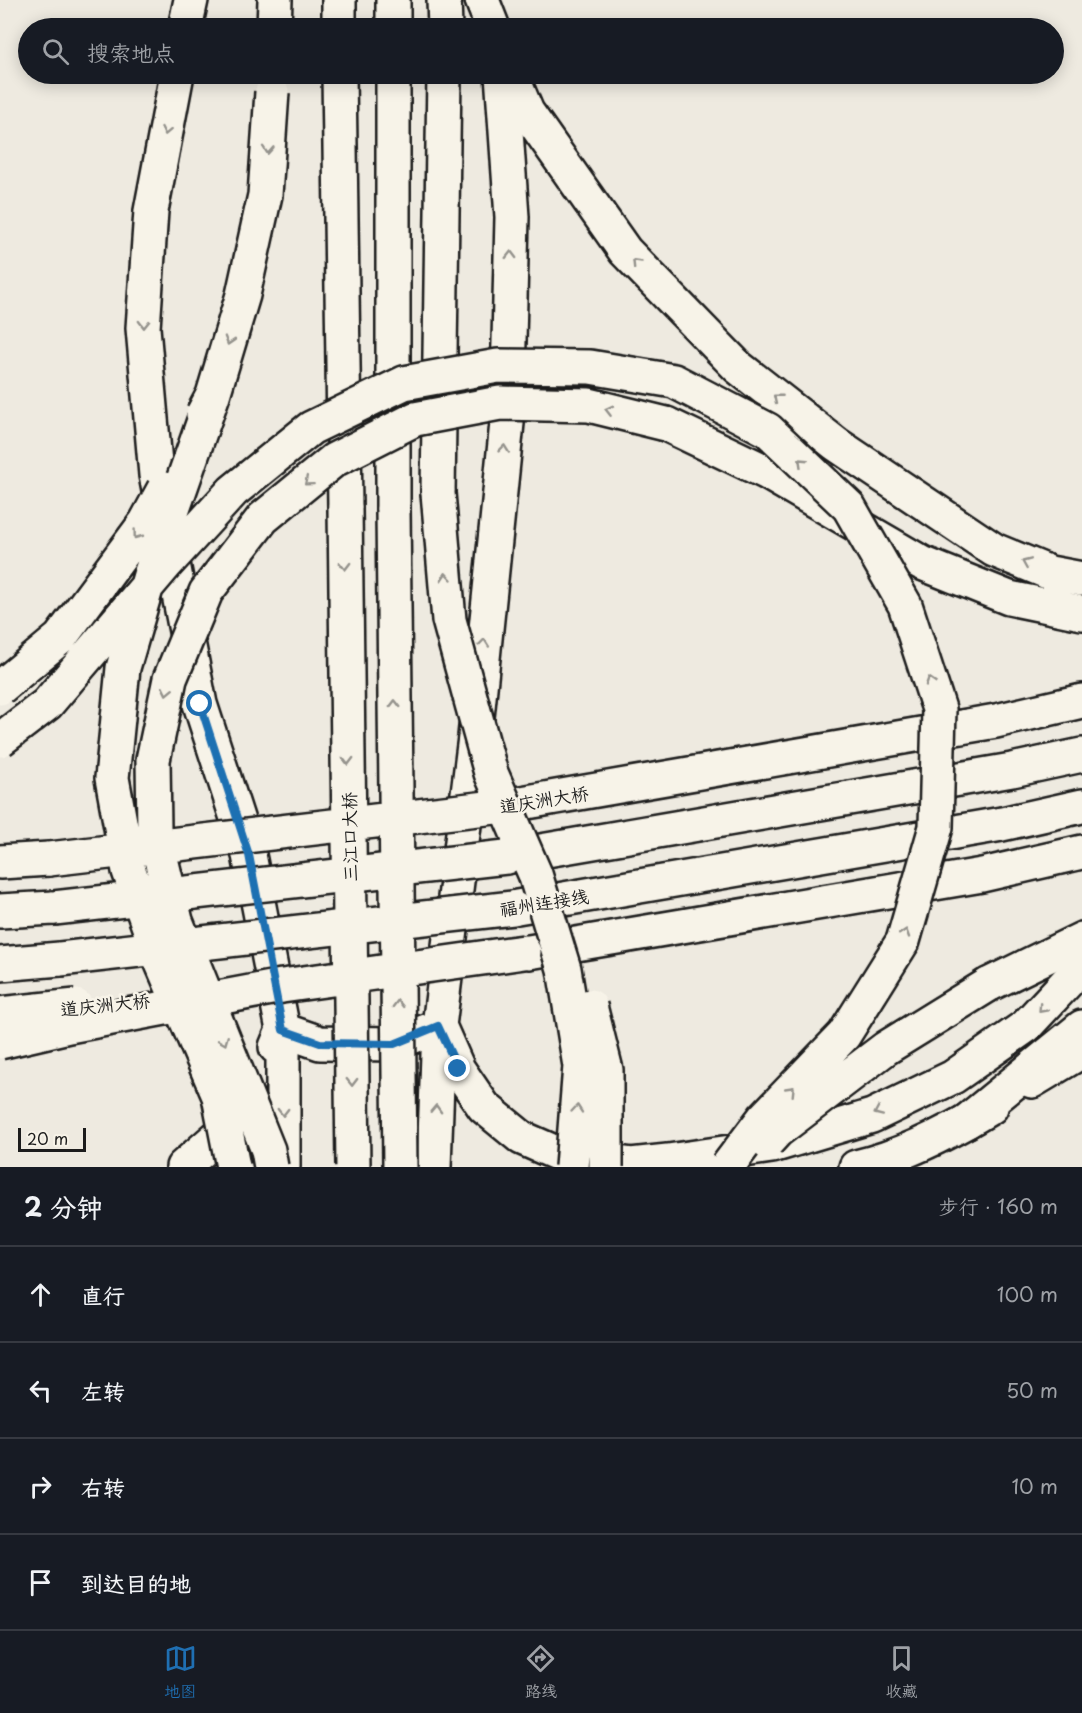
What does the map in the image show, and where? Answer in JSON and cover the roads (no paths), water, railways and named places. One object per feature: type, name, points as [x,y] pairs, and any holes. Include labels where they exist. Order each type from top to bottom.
[{"type":"main road","points":[[187,18],[191,0]]},
{"type":"main road","points":[[274,18],[275,0]]},
{"type":"main road","points":[[339,0],[339,18]]},
{"type":"main road","points":[[393,0],[393,18]]},
{"type":"main road","points":[[482,0],[489,18]]},
{"type":"main road","points":[[497,0],[498,18]]},
{"type":"main road","points":[[175,84],[151,211],[143,328],[156,474],[200,704],[249,855],[283,1030],[283,1167]]},
{"type":"main road","points":[[233,1167],[219,1096],[161,961],[129,871],[112,777],[123,668],[150,574],[213,395],[243,295],[265,195],[273,84]]},
{"type":"main road","name":"三江口大桥","points":[[339,84],[353,1167]]},
{"type":"main road","points":[[393,84],[393,510],[399,1167]]},
{"type":"main road","points":[[444,84],[438,493],[449,620],[491,772],[535,874],[580,966],[606,1070],[616,1166]]},
{"type":"main road","points":[[434,1167],[438,1026],[475,737],[507,423],[512,217],[503,84]]},
{"type":"main road","points":[[515,84],[526,112],[625,251],[738,367],[836,444],[994,550],[1050,573],[1082,579]]},
{"type":"main road","points":[[0,740],[47,704],[166,564],[234,491],[311,428],[404,383],[498,366],[590,367],[674,381],[768,430],[849,507],[905,605],[939,710],[936,827],[903,941],[844,1035],[764,1118],[727,1167]]},
{"type":"main road","points":[[0,688],[60,638],[146,522],[213,395]]},
{"type":"main road","points":[[271,1167],[268,1149],[176,921],[154,830],[153,760],[170,679],[206,592],[263,518],[334,460],[415,419],[500,403],[589,405],[666,424],[766,472],[922,563],[1009,598],[1082,613]]},
{"type":"main road","name":"道庆洲大桥","points":[[0,862],[49,859],[504,806],[996,721],[1082,701]]},
{"type":"main road","points":[[0,911],[54,908],[506,857],[1012,770],[1082,755]]},
{"type":"main road","name":"福州连接线","points":[[0,964],[513,908],[1002,824],[1082,806]]},
{"type":"main road","points":[[0,1041],[282,986],[524,952],[982,876],[1082,852]]},
{"type":"main road","points":[[535,874],[564,969],[580,1066],[572,1167]]},
{"type":"main road","points":[[743,1167],[777,1131],[886,1048],[988,985],[1082,939]]},
{"type":"main road","points":[[438,1026],[458,1069],[484,1107],[522,1138],[563,1156],[616,1166],[669,1164],[772,1146],[872,1116],[952,1077],[1026,1026],[1082,966]]},
{"type":"main road","name":"道庆洲大桥","points":[[0,1014],[282,986]]},
{"type":"main road","points":[[283,1030],[320,1043],[394,1044],[438,1026]]},
{"type":"main road","points":[[967,1121],[1082,1027]]},
{"type":"main road","points":[[183,1167],[231,1125],[262,1082],[283,1030]]},
{"type":"main road","points":[[856,1167],[885,1160],[967,1121],[1082,1051]]}]
